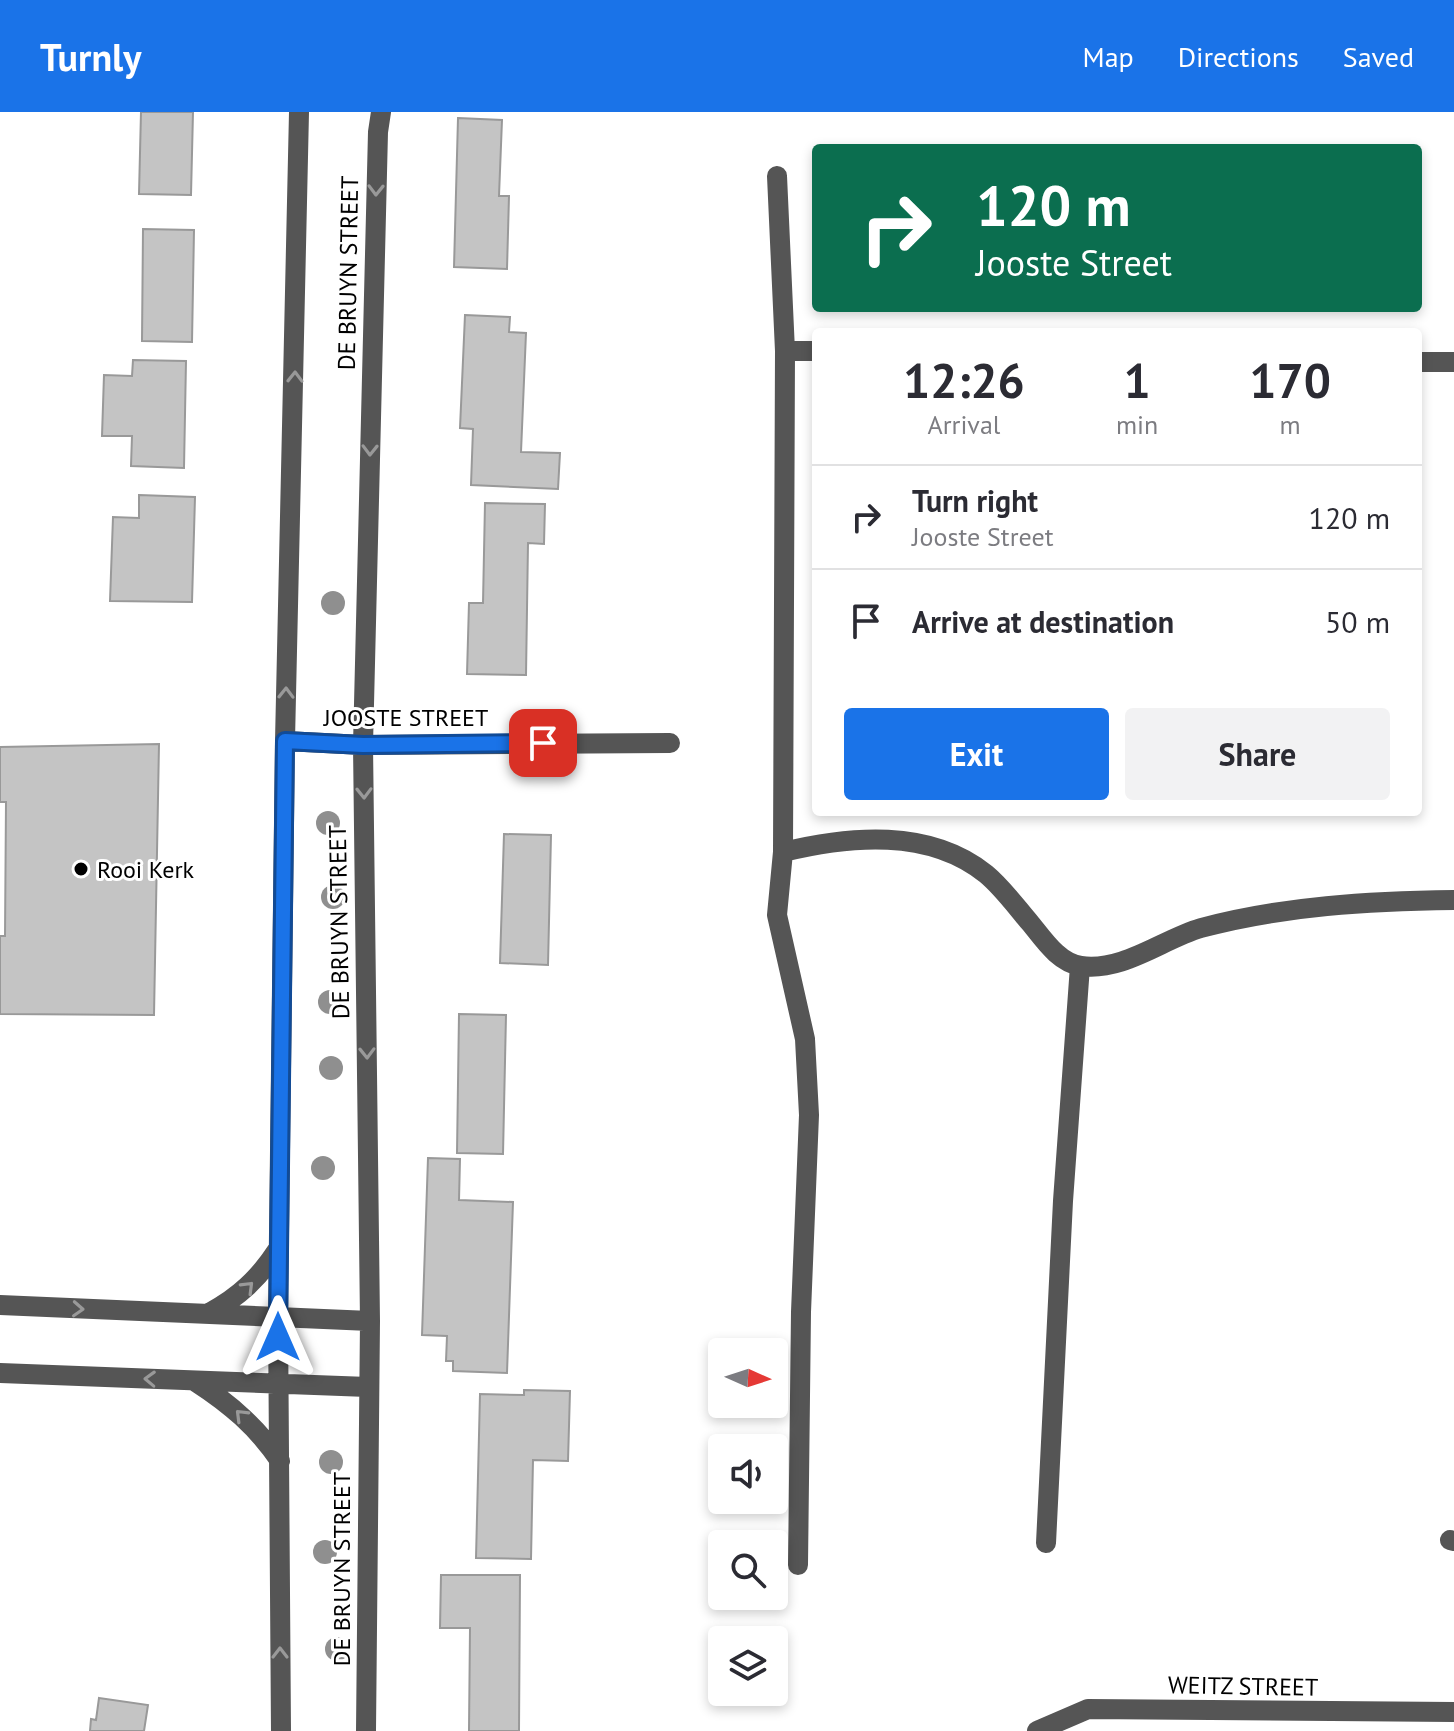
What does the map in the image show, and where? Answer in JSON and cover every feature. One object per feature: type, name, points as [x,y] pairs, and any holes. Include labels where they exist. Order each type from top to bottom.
[{"type":"street","points":[[281,1731],[278,1315],[285,741],[299,112]]},
{"type":"street","name":"DE BRUYN STREET","points":[[366,1731],[370,1321],[363,745],[378,132],[381,112]]},
{"type":"street","points":[[777,176],[785,351],[783,852],[777,915],[805,1039],[809,1115],[801,1312],[798,1565]]},
{"type":"street","points":[[785,351],[812,351]]},
{"type":"street","points":[[1422,362],[1454,362]]},
{"type":"street","name":"JOOSTE STREET","points":[[285,741],[363,745],[670,743]]},
{"type":"street","points":[[783,852],[835,839],[878,839],[946,852],[986,874],[1059,956],[1080,966],[1123,960],[1201,928],[1307,910],[1454,900]]},
{"type":"street","points":[[1046,1543],[1063,1201],[1080,966]]},
{"type":"street","points":[[205,1315],[237,1298],[265,1269],[279,1247]]},
{"type":"street","points":[[0,1305],[370,1321]]},
{"type":"street","points":[[0,1373],[368,1387]]},
{"type":"street","points":[[193,1381],[230,1404],[266,1440],[280,1461]]},
{"type":"street","name":"WEITZ STREET","points":[[1037,1731],[1088,1709],[1454,1712]]},
{"type":"building","points":[[141,112],[193,112],[191,195],[139,194]]},
{"type":"building","points":[[458,118],[502,120],[499,196],[509,196],[507,269],[454,267]]},
{"type":"building","points":[[143,229],[194,230],[192,342],[142,341]]},
{"type":"building","points":[[465,315],[510,317],[509,332],[526,333],[521,452],[560,453],[558,489],[471,485],[473,429],[460,428]]},
{"type":"building","points":[[133,360],[186,361],[184,468],[131,466],[132,436],[102,436],[104,375],[132,376]]},
{"type":"building","points":[[139,495],[195,497],[192,602],[110,601],[113,517],[139,518]]},
{"type":"building","points":[[485,503],[545,504],[544,544],[528,543],[526,675],[467,674],[469,603],[483,603]]},
{"type":"building","name":"Rooi Kerk","points":[[159,744],[154,1015],[0,1014],[0,936],[5,936],[6,802],[0,802],[0,747]]},
{"type":"building","points":[[504,834],[551,835],[548,965],[500,963]]},
{"type":"building","points":[[459,1014],[506,1015],[503,1154],[457,1153]]},
{"type":"building","points":[[428,1158],[460,1159],[459,1200],[513,1202],[507,1373],[453,1371],[453,1361],[446,1361],[447,1336],[422,1335]]},
{"type":"building","points":[[524,1390],[570,1391],[568,1461],[533,1460],[531,1559],[476,1558],[480,1394],[524,1395]]},
{"type":"building","points":[[441,1575],[520,1575],[519,1731],[469,1731],[470,1628],[440,1628]]},
{"type":"building","points":[[99,1698],[148,1705],[144,1731],[90,1731],[91,1719],[96,1720]]},
{"type":"place","name":"Rooi Kerk","points":[[81,869]]},
{"type":"route","points":[[278,1337],[285,741],[363,745],[543,743]]}]
